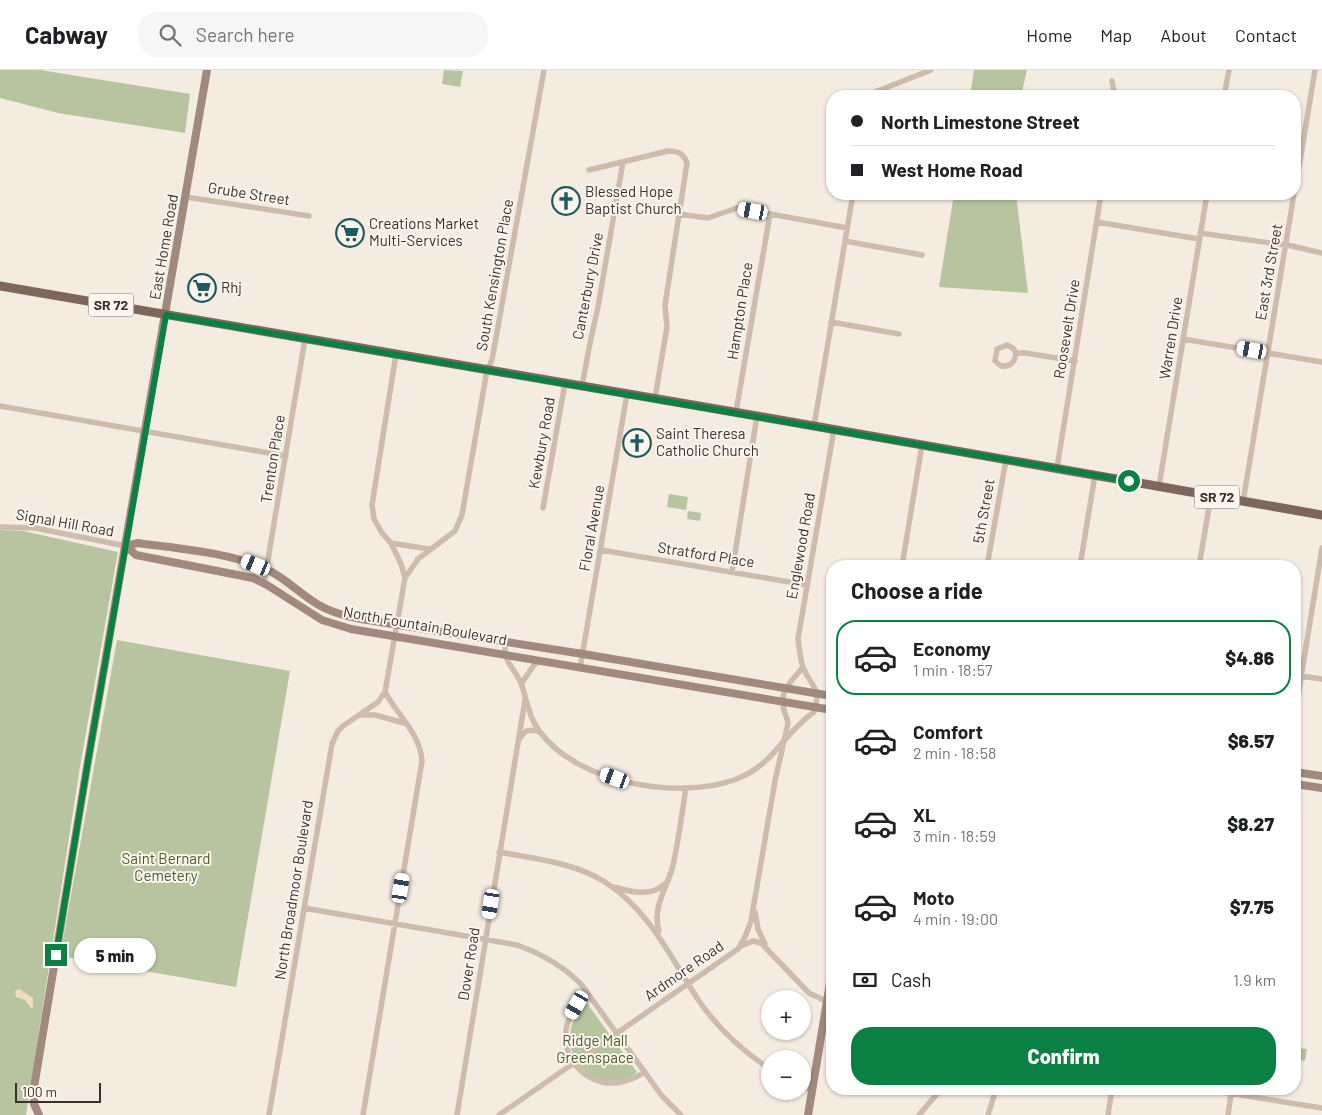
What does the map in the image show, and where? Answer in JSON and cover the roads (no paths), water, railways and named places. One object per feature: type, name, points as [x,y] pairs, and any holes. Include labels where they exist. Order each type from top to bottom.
[{"type":"main road","name":"SR 72","points":[[0,286],[1322,515]]},
{"type":"street","name":"East Home Road","points":[[39,1115],[34,1104],[35,1081],[207,70]]},
{"type":"street","name":"South Kensington Place","points":[[405,578],[418,559],[455,531],[462,515],[487,370],[492,360],[544,70]]},
{"type":"street","points":[[880,90],[932,70]]},
{"type":"street","points":[[1225,90],[1229,70]]},
{"type":"street","name":"East 3rd Street","points":[[1301,156],[1315,70]]},
{"type":"street","points":[[1112,80],[1114,90]]},
{"type":"street","points":[[589,170],[675,151],[684,157],[686,163],[665,305],[667,327],[655,398]]},
{"type":"street","name":"Canterbury Drive","points":[[582,386],[598,307],[623,162]]},
{"type":"street","name":"Grube Street","points":[[186,197],[308,216]]},
{"type":"street","points":[[814,426],[852,200]]},
{"type":"street","name":"Roosevelt Drive","points":[[1057,468],[1100,200]]},
{"type":"street","name":"Warren Drive","points":[[1158,486],[1206,200]]},
{"type":"street","name":"East 3rd Street","points":[[1243,502],[1294,200]]},
{"type":"street","points":[[679,214],[708,218],[737,208],[847,228]]},
{"type":"street","name":"Hampton Place","points":[[736,412],[770,214]]},
{"type":"street","points":[[1096,222],[1286,245],[1322,253]]},
{"type":"street","points":[[845,241],[922,255]]},
{"type":"street","points":[[831,322],[899,334]]},
{"type":"street","name":"Trenton Place","points":[[264,583],[305,339]]},
{"type":"street","points":[[1183,339],[1322,362]]},
{"type":"street","points":[[1016,353],[1075,361]]},
{"type":"street","points":[[363,1115],[422,761],[419,743],[385,692],[405,578],[392,543],[382,534],[374,519],[372,505],[396,354]]},
{"type":"street","name":"Kewbury Road","points":[[543,508],[565,383]]},
{"type":"street","name":"Floral Avenue","points":[[580,668],[627,394]]},
{"type":"street","points":[[0,406],[286,456]]},
{"type":"street","points":[[732,572],[757,416]]},
{"type":"street","name":"Englewood Road","points":[[818,693],[803,667],[798,639],[834,429]]},
{"type":"street","points":[[903,560],[922,445]]},
{"type":"street","name":"5th Street","points":[[988,560],[1006,460]]},
{"type":"street","points":[[1081,560],[1095,475]]},
{"type":"street","points":[[1200,560],[1211,496]]},
{"type":"street","name":"Signal Hill Road","points":[[0,527],[35,528],[126,546]]},
{"type":"street","name":"North Fountain Boulevard","points":[[126,546],[138,543],[246,561],[284,579],[315,603],[353,618],[826,695]]},
{"type":"street","points":[[392,543],[429,549]]},
{"type":"street","name":"North Fountain Boulevard","points":[[126,546],[136,555],[241,574],[264,583],[322,620],[351,629],[826,709]]},
{"type":"street","points":[[1301,659],[1322,548]]},
{"type":"street","name":"Stratford Place","points":[[601,550],[807,585]]},
{"type":"street","points":[[505,642],[504,655],[521,684],[533,721],[541,734]]},
{"type":"street","points":[[521,684],[534,665],[540,661]]},
{"type":"street","points":[[785,689],[803,667]]},
{"type":"street","points":[[1301,676],[1322,679]]},
{"type":"street","name":"Ardmore Road","points":[[499,1115],[738,948],[749,928],[754,906],[775,781],[788,723],[783,702],[785,689]]},
{"type":"street","name":"North Broadmoor Boulevard","points":[[270,1115],[332,744],[343,726],[378,702],[385,692]]},
{"type":"street","points":[[519,741],[526,731],[535,730],[571,759],[600,773],[637,784],[686,788],[720,783],[756,770],[775,753],[803,719],[814,712],[818,693]]},
{"type":"street","name":"Dover Road","points":[[456,1115],[525,698]]},
{"type":"street","points":[[360,715],[375,716],[405,724]]},
{"type":"street","points":[[1301,773],[1322,776]]},
{"type":"street","points":[[1301,785],[1322,788]]},
{"type":"street","points":[[661,938],[657,911],[674,860],[686,788]]},
{"type":"street","points":[[499,852],[564,864],[594,876],[610,886],[641,913],[661,938],[711,1016],[722,1029],[748,1054],[761,1063]]},
{"type":"street","points":[[610,886],[630,891],[649,892],[662,887],[667,882]]},
{"type":"street","points":[[754,906],[758,929],[768,947],[809,993],[826,1001]]},
{"type":"street","points":[[304,908],[517,945],[547,958],[570,973],[587,992],[662,1096],[681,1115]]},
{"type":"street","points":[[738,948],[753,941],[768,947]]},
{"type":"street","points":[[587,992],[571,1015],[566,1031],[567,1047],[573,1064],[591,1078],[606,1083],[623,1082],[645,1072]]},
{"type":"street","points":[[808,1115],[826,1022]]},
{"type":"street","points":[[919,1115],[936,1095]]},
{"type":"street","points":[[988,1115],[994,1095]]},
{"type":"street","points":[[1108,1115],[1111,1095]]},
{"type":"street","points":[[1228,1115],[1232,1095]]},
{"type":"street","points":[[1238,1095],[1322,1108]]},
{"type":"place","name":"Blessed Hope Baptist Church","points":[[566,201]]},
{"type":"place","name":"Creations Market Multi-Services","points":[[350,233]]},
{"type":"place","name":"Rhj","points":[[202,288]]},
{"type":"place","name":"Saint Theresa Catholic Church","points":[[637,443]]},
{"type":"park label","name":"Saint Bernard Cemetery","points":[[166,868]]},
{"type":"park label","name":"Ridge Mall Greenspace","points":[[595,1050]]}]
